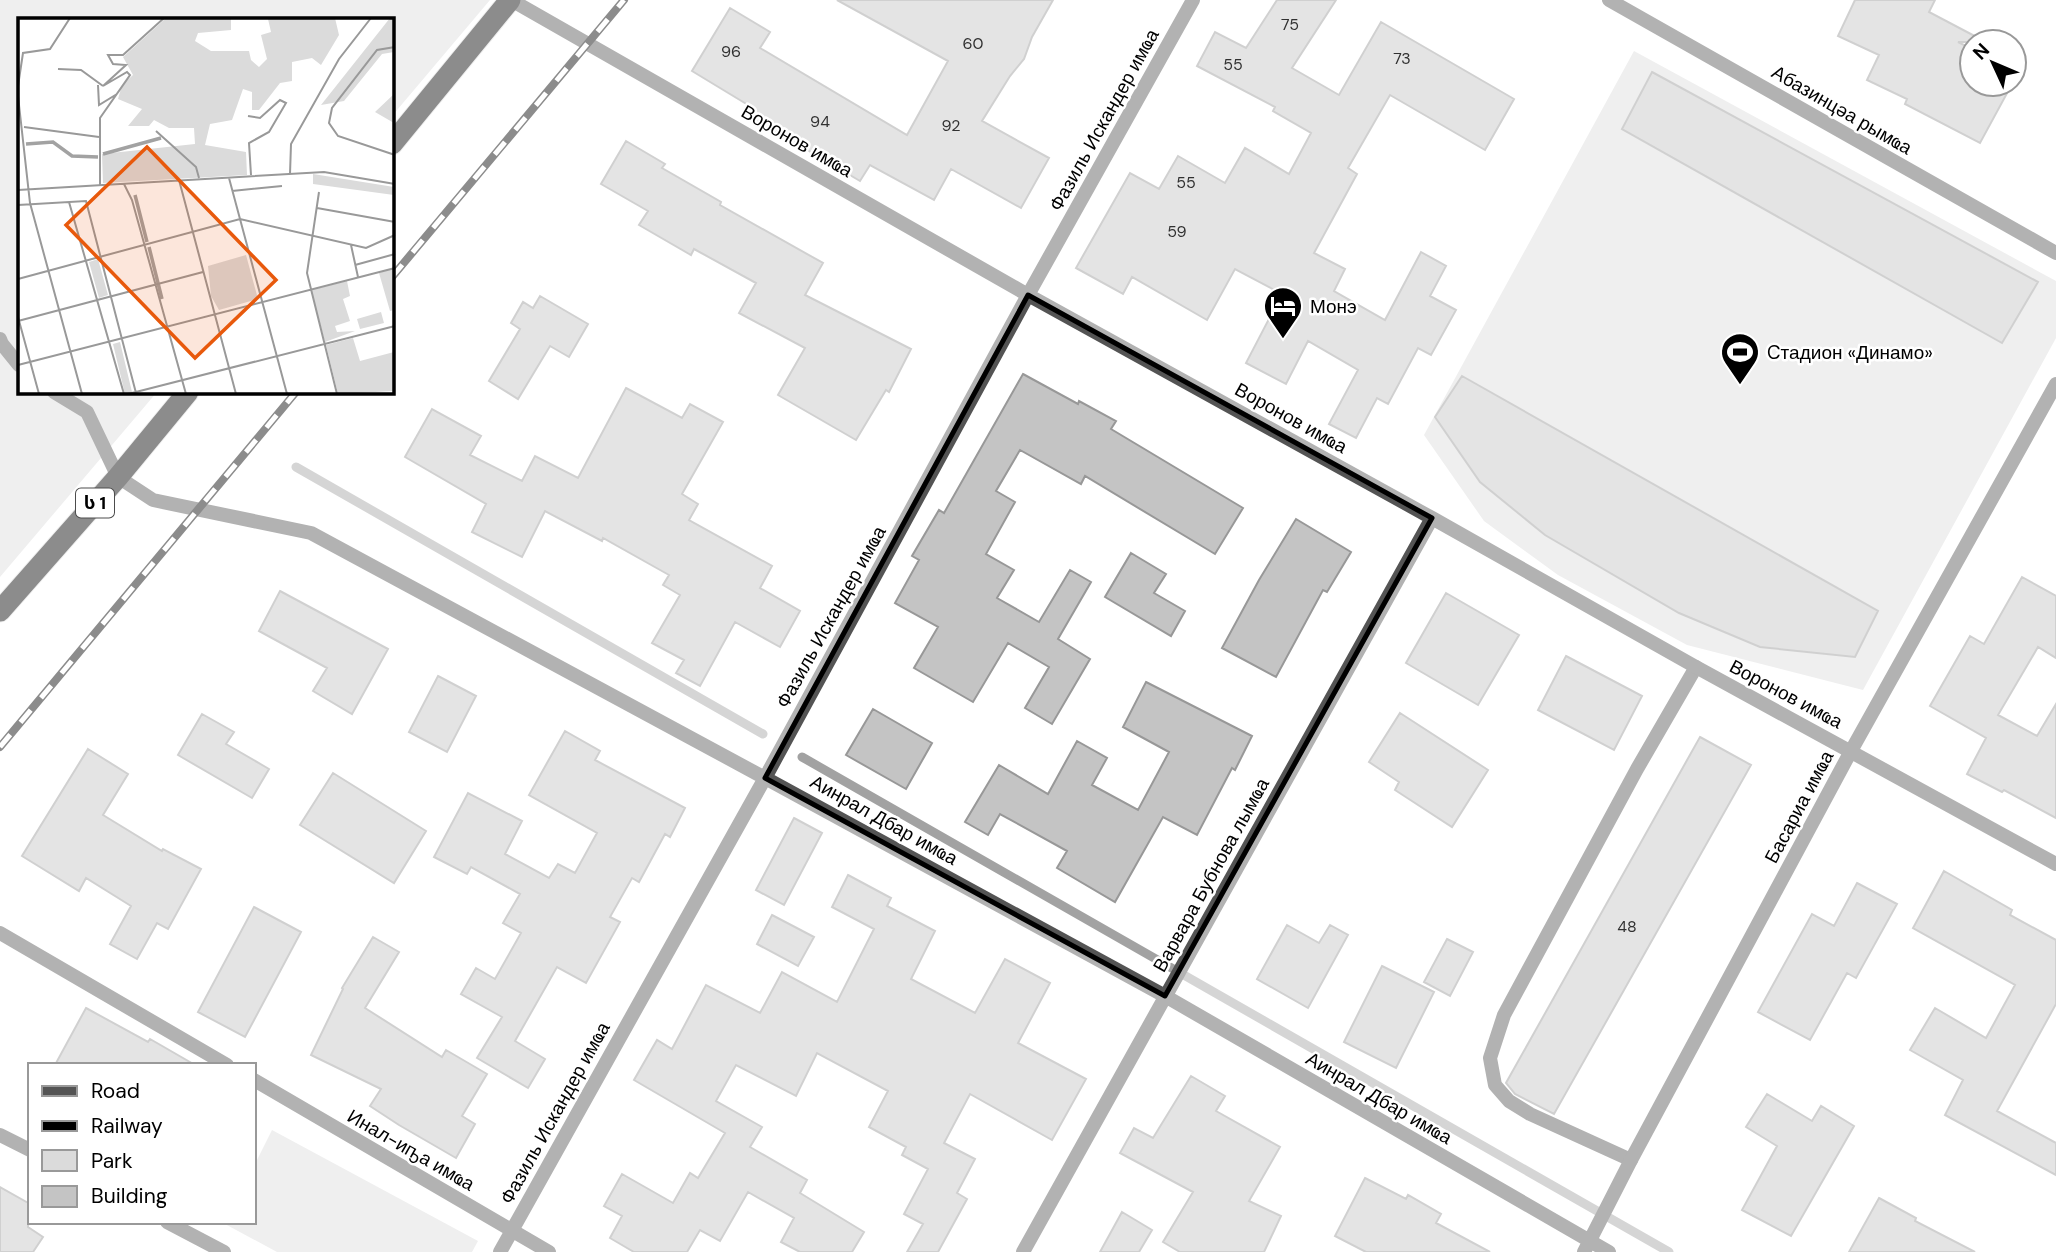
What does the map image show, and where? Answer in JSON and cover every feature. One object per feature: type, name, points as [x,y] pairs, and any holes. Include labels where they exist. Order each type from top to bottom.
[{"type":"highway","points":[[394,142],[511,0]]},
{"type":"highway","name":"ს 1","points":[[0,611],[118,477],[186,394]]},
{"type":"street","name":"Воронов имҩа","points":[[511,0],[1028,295],[2056,864]]},
{"type":"street","name":"Фазиль Искандер имҩа","points":[[500,1252],[765,778],[1028,295],[1193,0]]},
{"type":"street","name":"Абазинцәа рымҩа","points":[[1609,0],[2056,253]]},
{"type":"street","points":[[0,339],[18,364]]},
{"type":"street","name":"Басариа имҩа","points":[[1587,1247],[1851,751],[2056,384]]},
{"type":"street","points":[[57,394],[87,412],[118,477]]},
{"type":"street","name":"Аинрал Дбар имҩа","points":[[118,477],[153,500],[311,533],[1165,996],[1587,1247],[1609,1252]]},
{"type":"street","name":"Варвара Бубнова лымҩа","points":[[1023,1252],[1433,518]]},
{"type":"street","points":[[1631,1160],[1530,1114],[1509,1101],[1495,1085],[1490,1058],[1504,1016],[1637,769],[1696,667]]},
{"type":"street","points":[[0,933],[224,1063]]},
{"type":"street","name":"Инал-иҧа имҩа","points":[[256,1081],[549,1252]]},
{"type":"street","points":[[0,1135],[28,1149]]},
{"type":"street","points":[[171,1224],[224,1252]]},
{"type":"highlighted area","points":[[1028,295],[1432,518],[1165,996],[765,778]]},
{"type":"green space","points":[[0,0],[490,0],[394,114],[394,18],[18,18],[18,394],[155,394],[0,577]]},
{"type":"green space","name":"Cтадион «Динамо»","points":[[1634,51],[2056,281],[2056,338],[1863,690],[1687,645],[1558,575],[1484,521],[1424,435]]},
{"type":"green space","points":[[272,1130],[478,1241],[472,1252],[277,1252],[225,1224],[256,1224],[256,1162]]},
{"type":"building","points":[[837,0],[1053,0],[1032,37],[1024,59],[982,121],[1049,158],[1021,208],[951,169],[934,200],[870,165],[860,181],[748,115],[753,108],[692,71],[730,8],[770,32],[760,48],[907,135],[948,61]]},
{"type":"building","points":[[1277,0],[1336,0],[1292,68],[1339,95],[1381,22],[1514,99],[1485,150],[1390,95],[1348,168],[1357,174],[1314,253],[1345,269],[1334,291],[1385,320],[1421,252],[1446,266],[1430,296],[1456,310],[1431,355],[1418,348],[1388,404],[1377,398],[1356,438],[1329,424],[1358,370],[1308,341],[1286,384],[1246,363],[1282,294],[1235,269],[1207,320],[1132,277],[1123,294],[1076,268],[1130,173],[1159,189],[1178,156],[1225,183],[1245,148],[1289,174],[1311,133],[1273,111],[1275,107],[1197,66],[1215,32],[1246,48]]},
{"type":"building","points":[[1855,0],[1935,0],[1929,12],[1959,28],[1958,98],[2004,98],[1980,143],[1905,104],[1907,99],[1867,80],[1879,55],[1838,36]]},
{"type":"building","points":[[1652,72],[2038,282],[2002,343],[1622,129]]},
{"type":"building","points":[[626,141],[665,164],[662,168],[721,202],[720,205],[823,263],[805,295],[911,349],[889,392],[886,390],[856,440],[778,395],[805,348],[739,313],[756,283],[694,249],[691,255],[639,225],[648,211],[601,184]]},
{"type":"building","points":[[540,296],[588,324],[569,357],[550,346],[518,399],[489,381],[520,329],[511,323],[523,302],[533,308]]},
{"type":"building","points":[[1023,374],[1116,421],[1111,429],[1243,508],[1215,554],[1085,476],[1081,484],[1020,450],[996,491],[1015,502],[986,554],[1014,570],[997,598],[1039,622],[1070,570],[1091,582],[1058,639],[1090,659],[1052,724],[1025,708],[1049,667],[1008,643],[973,702],[914,668],[938,627],[895,603],[919,560],[912,556],[939,510],[944,513]]},
{"type":"building","points":[[1462,376],[1878,611],[1855,657],[1760,647],[1679,613],[1545,535],[1480,482],[1435,417]]},
{"type":"building","points":[[626,388],[682,418],[690,404],[723,422],[682,494],[698,504],[689,520],[772,566],[760,588],[800,611],[780,647],[735,622],[700,686],[676,673],[684,660],[652,643],[680,595],[663,585],[669,575],[603,538],[602,541],[545,511],[522,557],[472,532],[486,504],[405,457],[432,409],[481,436],[470,455],[522,481],[535,456],[578,478]]},
{"type":"building","points":[[1296,519],[1351,552],[1327,592],[1323,590],[1276,677],[1222,648]]},
{"type":"building","points":[[1131,553],[1166,574],[1154,593],[1185,611],[1171,636],[1105,597]]},
{"type":"building","points":[[2022,577],[2056,596],[2056,658],[2038,647],[1998,715],[2037,736],[2056,704],[2056,818],[1967,774],[1986,738],[1930,706],[1970,636],[1984,644]]},
{"type":"building","points":[[280,591],[388,649],[352,714],[313,691],[327,668],[259,631]]},
{"type":"building","points":[[1446,593],[1519,635],[1478,705],[1406,663]]},
{"type":"building","points":[[1566,656],[1642,696],[1614,750],[1538,710]]},
{"type":"building","points":[[438,676],[476,696],[447,752],[409,732]]},
{"type":"building","points":[[1146,682],[1252,736],[1197,835],[1163,817],[1115,902],[1057,868],[1067,851],[1000,814],[988,835],[965,822],[999,765],[1048,794],[1077,741],[1107,758],[1092,785],[1138,810],[1169,752],[1123,727]]},
{"type":"building","points":[[873,709],[932,743],[906,789],[846,755]]},
{"type":"building","points":[[1400,713],[1488,770],[1452,827],[1395,790],[1399,782],[1369,762]]},
{"type":"building","points":[[202,714],[234,732],[226,744],[269,769],[252,798],[178,755]]},
{"type":"building","points":[[565,731],[600,751],[595,760],[685,808],[670,837],[665,834],[639,882],[632,878],[610,917],[620,922],[586,983],[557,967],[515,1041],[545,1059],[528,1088],[477,1058],[502,1017],[461,994],[476,968],[495,979],[521,933],[503,923],[520,894],[471,867],[467,874],[434,857],[468,793],[522,821],[505,854],[549,878],[558,864],[575,873],[597,833],[529,795]]},
{"type":"building","points":[[1700,737],[1751,765],[1554,1114],[1515,1094],[1506,1083]]},
{"type":"building","points":[[88,749],[128,774],[103,815],[162,851],[163,849],[201,869],[168,929],[157,923],[137,959],[110,944],[131,906],[86,878],[79,891],[22,856]]},
{"type":"building","points":[[333,773],[426,831],[394,883],[300,825]]},
{"type":"building","points":[[794,818],[822,833],[784,905],[756,890]]},
{"type":"building","points":[[1944,871],[2012,910],[2010,915],[2056,940],[2056,1004],[1997,1111],[2056,1143],[2056,1175],[1945,1115],[1963,1080],[1910,1050],[1935,1008],[1986,1038],[2015,985],[1913,928]]},
{"type":"building","points":[[848,875],[891,898],[887,906],[935,931],[911,979],[975,1013],[1005,959],[1050,983],[1018,1043],[1086,1079],[1052,1140],[970,1094],[944,1143],[975,1159],[957,1193],[967,1199],[938,1252],[907,1252],[923,1224],[904,1214],[928,1169],[902,1155],[906,1147],[869,1127],[888,1091],[817,1053],[796,1096],[736,1065],[716,1101],[762,1127],[750,1147],[807,1180],[800,1193],[864,1232],[852,1252],[800,1252],[781,1242],[794,1218],[748,1192],[720,1241],[700,1230],[687,1252],[634,1252],[610,1238],[622,1216],[604,1206],[622,1174],[673,1203],[690,1173],[698,1178],[725,1133],[634,1080],[657,1040],[672,1049],[706,985],[760,1013],[782,972],[837,1002],[874,929],[832,907]]},
{"type":"building","points":[[1857,883],[1897,904],[1856,978],[1847,973],[1810,1040],[1758,1012],[1812,914],[1834,926]]},
{"type":"building","points":[[254,907],[301,932],[245,1037],[198,1012]]},
{"type":"building","points":[[772,915],[814,937],[798,966],[757,944]]},
{"type":"building","points":[[1287,925],[1319,943],[1330,925],[1348,935],[1308,1008],[1257,979]]},
{"type":"building","points":[[373,937],[399,952],[365,1008],[442,1057],[446,1050],[487,1074],[462,1116],[475,1124],[456,1158],[370,1106],[381,1089],[311,1055],[342,988]]},
{"type":"building","points":[[1447,939],[1473,952],[1450,996],[1424,982]]},
{"type":"building","points":[[1382,966],[1434,992],[1396,1068],[1344,1042]]},
{"type":"building","points":[[86,1008],[192,1063],[56,1063]]},
{"type":"building","points":[[1191,1076],[1225,1096],[1216,1111],[1280,1147],[1249,1201],[1281,1216],[1264,1252],[1180,1252],[1163,1242],[1193,1192],[1120,1153],[1134,1128],[1153,1138]]},
{"type":"building","points":[[1767,1094],[1812,1121],[1821,1106],[1854,1126],[1791,1236],[1742,1210],[1777,1146],[1746,1127]]},
{"type":"building","points":[[1365,1178],[1406,1199],[1408,1195],[1441,1214],[1436,1223],[1490,1252],[1366,1252],[1335,1236]]},
{"type":"building","points":[[0,1187],[28,1203],[28,1227],[43,1237],[33,1252],[0,1252]]},
{"type":"building","points":[[1879,1198],[1916,1218],[1915,1221],[1975,1252],[1849,1252]]},
{"type":"building","points":[[1122,1212],[1152,1230],[1139,1252],[1100,1252]]},
{"type":"waterway","points":[[296,467],[763,734]]},
{"type":"waterway","points":[[802,757],[1669,1252]]},
{"type":"railway","points":[[394,275],[624,0]]},
{"type":"railway","points":[[0,747],[294,394]]},
{"type":"place","name":"Монэ","points":[[1283,340]]},
{"type":"place","name":"Cтадион «Динамо»","points":[[1740,386]]}]
